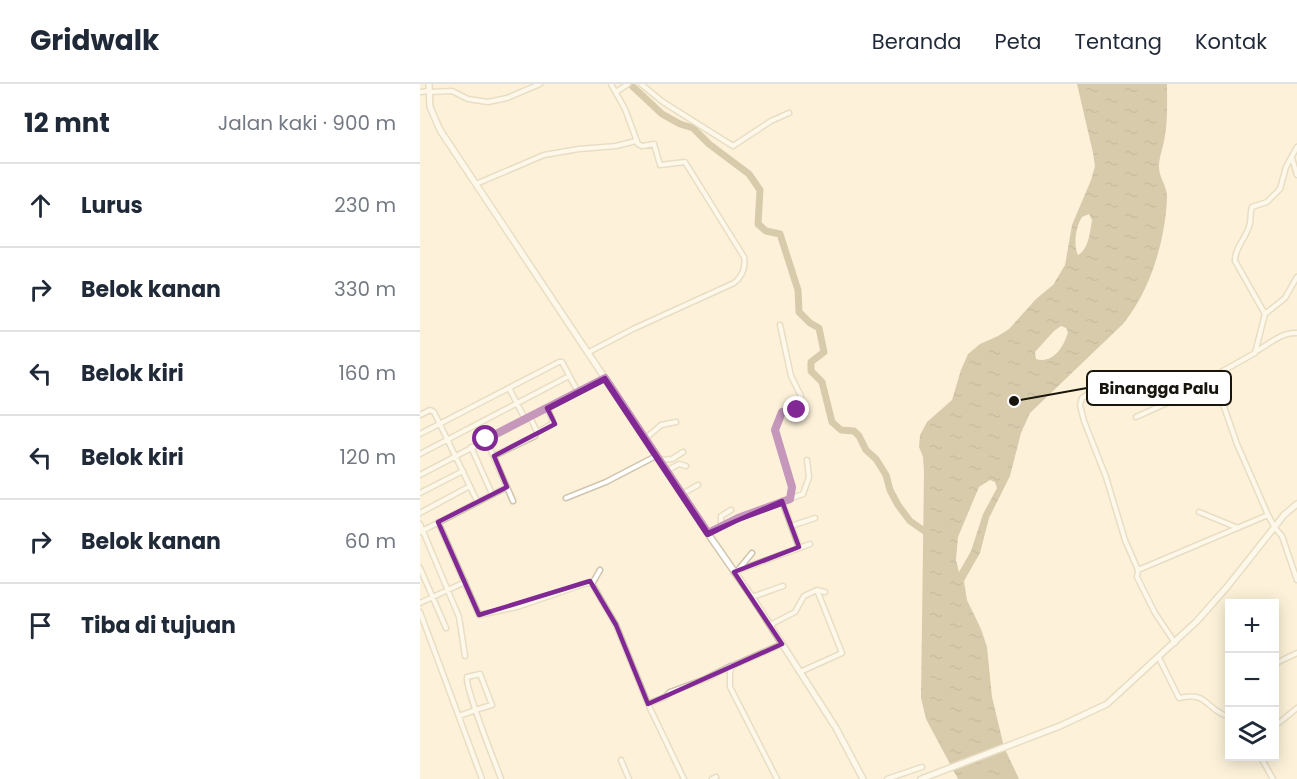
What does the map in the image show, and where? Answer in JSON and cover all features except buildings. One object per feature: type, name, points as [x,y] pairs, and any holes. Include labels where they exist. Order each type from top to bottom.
[{"type":"main road","points":[[429,89],[430,107],[438,126],[708,533],[736,571],[846,743],[863,779]]},
{"type":"main road","points":[[921,779],[1101,708],[1175,644],[1216,600],[1289,509],[1297,504]]},
{"type":"street","points":[[420,92],[429,89],[452,91],[468,99],[488,102],[507,98],[540,84]]},
{"type":"street","points":[[589,352],[633,328],[734,283],[740,278],[746,264],[744,257],[687,165],[682,161],[660,165],[654,144],[642,146],[636,141],[629,119],[611,84]]},
{"type":"street","points":[[641,84],[663,102],[734,146],[771,121],[789,113]]},
{"type":"street","points":[[616,92],[627,85]]},
{"type":"street","points":[[476,184],[544,155],[579,149],[611,147],[636,141]]},
{"type":"street","points":[[1265,314],[1235,256],[1251,221],[1252,207],[1274,196],[1284,181],[1285,171],[1297,147]]},
{"type":"street","points":[[1291,157],[1297,175]]},
{"type":"street","points":[[1255,352],[1265,314],[1285,298],[1297,277]]},
{"type":"street","points":[[780,325],[791,376],[801,396],[800,408],[782,412],[775,430],[792,487],[790,499]]},
{"type":"street","points":[[1136,417],[1216,381],[1222,371],[1277,338],[1297,333]]},
{"type":"street","points":[[420,434],[559,362],[562,362],[578,392]]},
{"type":"street","points":[[420,454],[569,376]]},
{"type":"street","points":[[420,475],[605,378]]},
{"type":"street","points":[[1216,381],[1221,402],[1237,444],[1268,515],[1282,536],[1297,580]]},
{"type":"street","points":[[508,388],[537,432]]},
{"type":"street","points":[[1103,393],[1090,393],[1081,401],[1086,428],[1106,477],[1125,540],[1138,570],[1137,577],[1144,593],[1175,644]]},
{"type":"street","points":[[494,456],[535,436],[537,432],[552,424],[547,408]]},
{"type":"street","points":[[420,415],[432,410],[477,501]]},
{"type":"street","points":[[646,438],[661,425],[676,422]]},
{"type":"street","points":[[486,439],[513,501]]},
{"type":"street","points":[[471,447],[492,494]]},
{"type":"street","points":[[566,498],[659,458],[672,459],[683,452]]},
{"type":"street","points":[[708,533],[804,492],[810,472],[807,460]]},
{"type":"street","points":[[668,470],[679,464],[686,466]]},
{"type":"street","points":[[420,493],[463,471]]},
{"type":"street","points":[[420,513],[470,486]]},
{"type":"street","points":[[682,494],[698,486]]},
{"type":"street","points":[[422,531],[507,487]]},
{"type":"street","points":[[782,501],[799,547]]},
{"type":"street","points":[[721,527],[721,516],[731,510]]},
{"type":"street","points":[[1199,512],[1238,528]]},
{"type":"street","points":[[1138,570],[1268,515]]},
{"type":"street","points":[[791,526],[815,518]]},
{"type":"street","points":[[438,522],[480,615],[517,607],[586,583],[592,584]]},
{"type":"street","points":[[420,524],[462,627],[465,656]]},
{"type":"street","points":[[736,571],[810,543]]},
{"type":"street","points":[[736,571],[752,553]]},
{"type":"street","points":[[420,568],[446,628]]},
{"type":"street","points":[[592,584],[600,570]]},
{"type":"street","points":[[420,603],[465,582]]},
{"type":"street","points":[[592,584],[616,625],[648,704],[684,779]]},
{"type":"street","points":[[752,597],[783,586]]},
{"type":"street","points":[[800,672],[842,653],[817,590]]},
{"type":"street","points":[[770,625],[795,612],[802,598],[817,590],[825,592]]},
{"type":"street","points":[[420,612],[482,779]]},
{"type":"street","points":[[648,704],[663,699],[670,692],[705,679],[782,644]]},
{"type":"street","points":[[1279,662],[1297,653]]},
{"type":"street","points":[[1159,658],[1179,698],[1192,696],[1204,699],[1219,713],[1225,715]]},
{"type":"street","points":[[732,666],[730,687],[777,779]]},
{"type":"street","points":[[459,716],[476,711],[492,705],[480,674],[467,677],[466,681],[476,711],[501,779]]},
{"type":"street","points":[[1279,722],[1297,708]]},
{"type":"street","points":[[621,760],[629,779]]},
{"type":"street","points":[[1263,761],[1273,779]]},
{"type":"street","points":[[887,779],[922,766]]},
{"type":"highlighted area","points":[[605,378],[708,533],[782,501],[799,547],[734,572],[782,644],[648,704],[616,625],[590,581],[479,615],[438,522],[507,487],[494,456],[555,424],[547,408]]},
{"type":"water","points":[[1077,84],[1167,84],[1167,123],[1159,167],[1167,195],[1166,215],[1159,249],[1148,281],[1133,311],[1123,324],[1030,413],[1021,433],[1010,476],[989,518],[980,553],[964,581],[967,600],[987,647],[992,697],[1004,747],[1019,779],[958,779],[926,719],[921,698],[924,472],[923,457],[919,447],[920,435],[927,422],[952,400],[968,354],[980,344],[1009,329],[1036,299],[1053,285],[1065,265],[1072,225],[1091,180],[1095,166]],"holes":[[[1089,214],[1092,220],[1088,239],[1085,249],[1078,255],[1075,241],[1077,230],[1082,217]],[[1061,326],[1068,332],[1061,348],[1053,357],[1036,359],[1035,352]],[[990,480],[995,482],[997,488],[983,514],[971,551],[959,572],[956,560],[958,537],[979,487]]]},
{"type":"waterway","points":[[630,84],[662,114],[693,128],[709,144],[749,174],[760,190],[758,224],[766,231],[780,234],[798,290],[799,312],[819,328],[824,352],[811,362],[811,371],[822,382],[832,422],[841,430],[854,431],[859,436],[866,450],[876,459],[886,475],[890,490],[898,505],[910,521],[930,535]]},
{"type":"place","name":"Binangga Palu","points":[[1014,401]]},
{"type":"route","points":[[486,439],[605,378],[708,533],[738,518],[790,499],[792,487],[775,430],[782,412],[797,410]]}]
